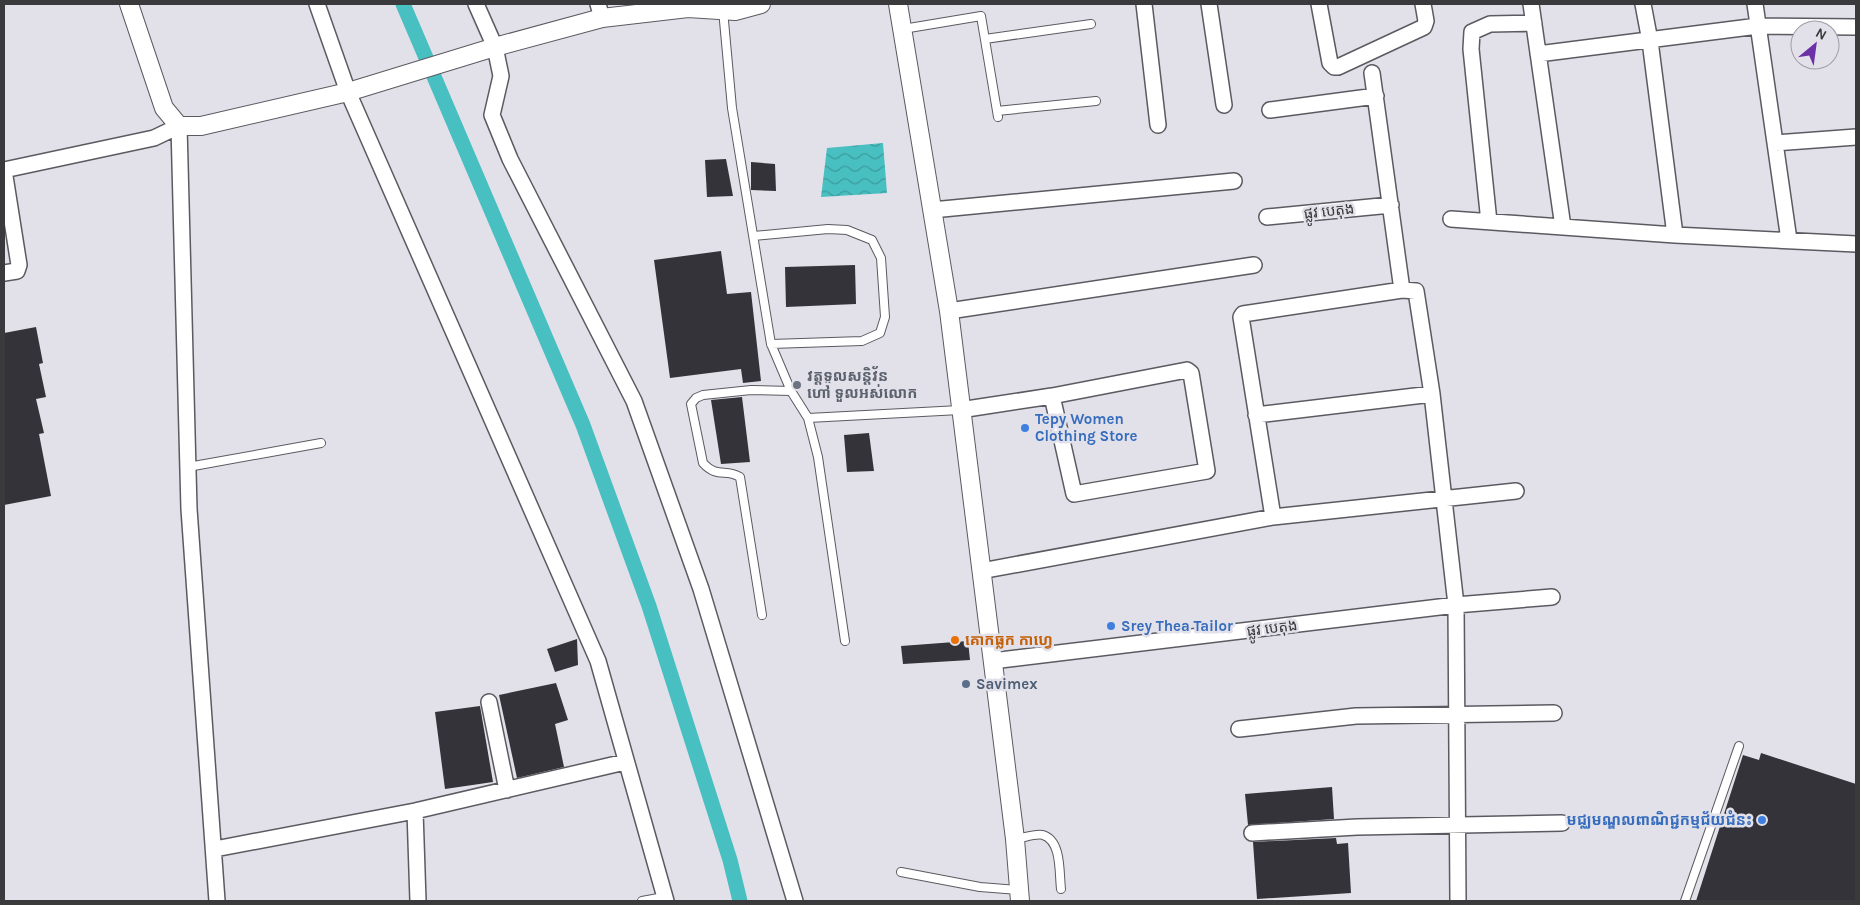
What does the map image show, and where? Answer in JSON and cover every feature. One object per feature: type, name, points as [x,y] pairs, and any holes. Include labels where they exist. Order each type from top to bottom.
[{"type":"street","points":[[129,4],[164,108],[179,126],[188,467],[217,901]]},
{"type":"street","points":[[317,4],[356,90],[598,661],[665,899]]},
{"type":"street","points":[[476,4],[489,49],[501,76],[492,114],[510,159],[634,401],[702,589],[795,901]]},
{"type":"street","points":[[4,274],[17,271],[19,265],[4,170],[154,138],[179,126],[201,126],[356,90],[489,49],[600,11],[688,8],[735,10],[761,4]]},
{"type":"street","points":[[898,4],[949,311],[1015,839],[1020,895]]},
{"type":"street","points":[[1144,4],[1158,126]]},
{"type":"street","points":[[1209,4],[1224,105]]},
{"type":"street","points":[[1319,4],[1330,63],[1334,67],[1338,67],[1424,27],[1426,20],[1423,4]]},
{"type":"street","points":[[1531,4],[1563,227]]},
{"type":"street","points":[[1643,4],[1650,42],[1675,235]]},
{"type":"street","points":[[1755,4],[1789,240]]},
{"type":"street","points":[[1489,222],[1471,49],[1472,32],[1490,24],[1534,23]]},
{"type":"street","points":[[1538,54],[1650,42],[1758,26],[1856,27]]},
{"type":"street","points":[[1372,74],[1402,290]]},
{"type":"street","points":[[1270,110],[1376,96]]},
{"type":"street","points":[[1775,143],[1856,137]]},
{"type":"street","points":[[932,210],[1234,181]]},
{"type":"street","name":"ផ្លូវ បេតុង","points":[[1267,217],[1391,205]]},
{"type":"street","points":[[1451,219],[1675,235],[1856,244]]},
{"type":"street","points":[[949,311],[1254,265]]},
{"type":"street","points":[[1273,517],[1256,415],[1243,314],[1402,290],[1416,291],[1432,394],[1456,605],[1458,901]]},
{"type":"street","points":[[960,410],[1052,396],[1190,370],[1208,469],[1205,473],[1074,494],[1052,396]]},
{"type":"street","points":[[1256,415],[1432,394]]},
{"type":"street","points":[[981,571],[1273,517],[1516,491]]},
{"type":"street","name":"ផ្លូវ បេតុង","points":[[992,661],[1456,605],[1552,597]]},
{"type":"street","points":[[489,702],[507,790]]},
{"type":"street","points":[[1239,729],[1356,716],[1554,713]]},
{"type":"street","points":[[215,849],[415,811],[625,762]]},
{"type":"street","points":[[415,811],[418,901]]},
{"type":"street","points":[[1252,833],[1358,827],[1562,823]]},
{"type":"lane","points":[[723,10],[732,108],[770,344],[791,391],[808,418],[818,457],[845,641]]},
{"type":"lane","points":[[902,29],[981,16],[997,114],[1096,101]]},
{"type":"lane","points":[[985,40],[1091,24]]},
{"type":"lane","points":[[754,236],[828,229],[846,230],[872,240],[881,258],[885,317],[880,333],[862,341],[770,344]]},
{"type":"lane","points":[[762,615],[740,477],[734,473],[716,473],[703,463],[691,404],[696,398],[703,395],[751,390],[791,391]]},
{"type":"lane","points":[[808,418],[960,410]]},
{"type":"lane","points":[[188,467],[321,443]]},
{"type":"lane","points":[[1685,901],[1739,746]]},
{"type":"lane","points":[[1015,839],[1042,835],[1050,840],[1056,847],[1061,889]]},
{"type":"lane","points":[[901,872],[1020,895]]},
{"type":"lane","points":[[642,901],[665,899]]},
{"type":"water","points":[[883,143],[887,193],[821,197],[827,148]]},
{"type":"building","points":[[726,159],[733,196],[707,197],[705,160]]},
{"type":"building","points":[[751,162],[775,164],[776,191],[751,190]]},
{"type":"building","points":[[721,251],[727,294],[751,292],[761,381],[743,383],[741,369],[670,378],[654,260]]},
{"type":"building","points":[[855,265],[856,304],[786,307],[785,267]]},
{"type":"building","points":[[36,327],[43,363],[39,364],[46,397],[36,399],[44,433],[39,434],[51,496],[4,505],[4,333]]},
{"type":"building","points":[[742,397],[750,462],[721,464],[711,400]]},
{"type":"building","points":[[869,433],[874,471],[847,472],[844,435]]},
{"type":"building","points":[[577,639],[578,665],[555,672],[547,649]]},
{"type":"building","points":[[968,641],[970,660],[903,664],[901,646]]},
{"type":"building","points":[[556,683],[568,720],[555,724],[564,767],[517,778],[499,695]]},
{"type":"building","points":[[480,706],[493,782],[445,789],[435,712]]},
{"type":"building","points":[[1761,753],[1856,784],[1856,901],[1696,901],[1743,755],[1759,760]]},
{"type":"building","points":[[1332,787],[1334,819],[1248,825],[1245,794]]},
{"type":"building","points":[[1336,838],[1337,844],[1348,843],[1351,893],[1257,899],[1253,842]]},
{"type":"waterway","points":[[403,4],[583,425],[649,606],[730,860],[740,901]]},
{"type":"place","name":"វត្តទូលសន្តិវ័ន ហៅ ទួលអស់លោក","points":[[797,385]]},
{"type":"place","name":"Tepy Women Clothing Store","points":[[1025,428]]},
{"type":"place","name":"Srey Thea Tailor","points":[[1111,626]]},
{"type":"place","name":"គោកធ្លក កាហ្វេ","points":[[955,640]]},
{"type":"place","name":"Savimex","points":[[966,684]]},
{"type":"place","name":"មជ្ឈមណ្ឌលពាណិជ្ជកម្មជ័យជំនះ","points":[[1762,820]]}]
